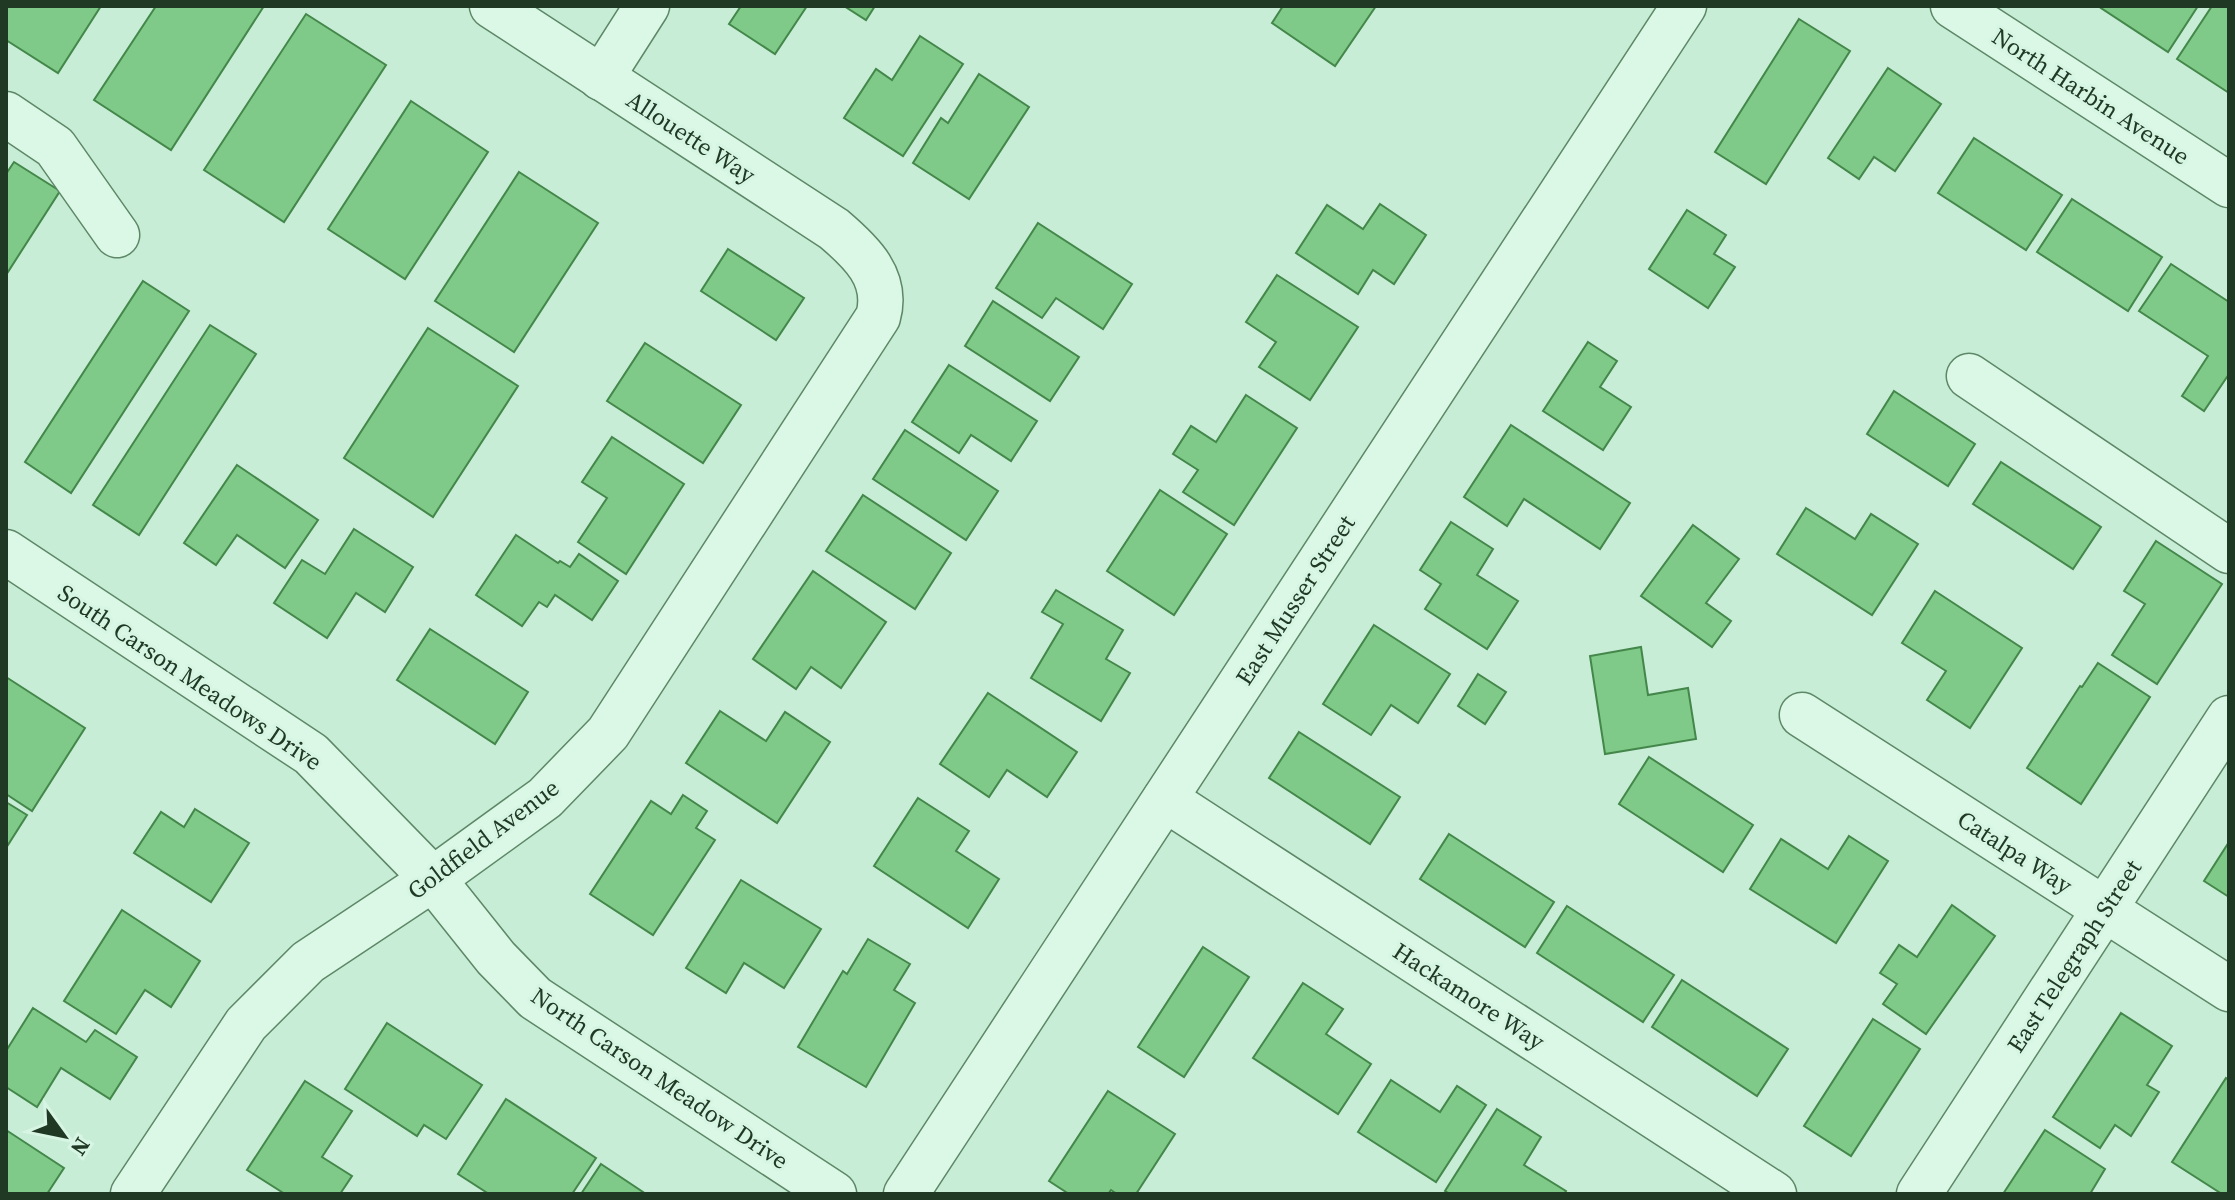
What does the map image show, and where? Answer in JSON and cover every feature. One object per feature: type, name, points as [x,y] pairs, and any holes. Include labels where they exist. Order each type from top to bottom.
[{"type":"street","name":"Allouette Way","points":[[492,6],[834,229],[861,253],[877,280]]},
{"type":"street","points":[[601,78],[647,6]]},
{"type":"street","name":"East Musser Street","points":[[906,1194],[1684,6]]},
{"type":"street","name":"North Harbin Avenue","points":[[1953,6],[2229,185]]},
{"type":"street","points":[[6,114],[55,147],[117,235]]},
{"type":"street","name":"Goldfield Avenue","points":[[133,1194],[246,1024],[308,962],[433,879],[545,798],[608,733],[871,332],[882,305],[877,280]]},
{"type":"street","points":[[1969,376],[2229,551]]},
{"type":"street","name":"South Carson Meadows Drive","points":[[6,552],[311,754],[433,879]]},
{"type":"street","name":"Catalpa Way","points":[[1802,715],[2229,989]]},
{"type":"street","name":"East Telegraph Street","points":[[1919,1194],[2229,718]]},
{"type":"street","name":"Hackamore Way","points":[[1165,799],[1774,1194]]},
{"type":"street","name":"North Carson Meadow Drive","points":[[433,879],[496,958],[535,998],[834,1194]]},
{"type":"building","points":[[6,6],[101,6],[58,73],[6,40]]},
{"type":"building","points":[[156,6],[264,6],[171,150],[94,100]]},
{"type":"building","points":[[741,6],[807,6],[775,54],[729,24]]},
{"type":"building","points":[[844,6],[875,6],[866,20]]},
{"type":"building","points":[[1283,6],[1376,6],[1335,66],[1272,23]]},
{"type":"building","points":[[2198,6],[2168,52],[2101,8]]},
{"type":"building","points":[[2212,6],[2229,6],[2229,93],[2177,59]]},
{"type":"building","points":[[306,14],[386,65],[284,222],[204,170]]},
{"type":"building","points":[[1799,19],[1850,51],[1766,184],[1715,152]]},
{"type":"building","points":[[920,36],[963,64],[903,156],[844,118],[876,69],[892,80]]},
{"type":"building","points":[[1888,68],[1941,104],[1895,171],[1874,157],[1859,179],[1828,158]]},
{"type":"building","points":[[979,74],[1029,107],[969,199],[913,163],[941,118],[948,123]]},
{"type":"building","points":[[411,101],[488,152],[405,279],[328,229]]},
{"type":"building","points":[[1974,138],[2062,195],[2026,250],[1938,193]]},
{"type":"building","points":[[14,162],[60,191],[6,275],[6,174]]},
{"type":"building","points":[[519,172],[598,223],[514,352],[435,301]]},
{"type":"building","points":[[2072,199],[2162,257],[2128,311],[2037,252]]},
{"type":"building","points":[[1380,204],[1426,235],[1394,284],[1373,270],[1358,294],[1296,253],[1327,205],[1363,229]]},
{"type":"building","points":[[1687,210],[1726,235],[1714,254],[1735,267],[1708,308],[1649,269]]},
{"type":"building","points":[[1038,223],[1132,284],[1103,329],[1056,298],[1042,318],[996,288]]},
{"type":"building","points":[[728,249],[804,298],[776,340],[701,291]]},
{"type":"building","points":[[2171,264],[2229,302],[2229,374],[2204,411],[2182,396],[2208,356],[2139,311]]},
{"type":"building","points":[[1277,275],[1358,327],[1310,400],[1259,367],[1276,342],[1246,322]]},
{"type":"building","points":[[143,281],[189,311],[71,493],[25,462]]},
{"type":"building","points":[[993,301],[1079,357],[1050,401],[965,346]]},
{"type":"building","points":[[210,325],[256,354],[139,535],[93,505]]},
{"type":"building","points":[[428,328],[518,386],[433,517],[344,458]]},
{"type":"building","points":[[1588,342],[1617,361],[1600,387],[1631,407],[1603,450],[1543,411]]},
{"type":"building","points":[[645,343],[741,405],[703,463],[607,401]]},
{"type":"building","points":[[949,365],[1037,421],[1011,461],[971,435],[959,453],[912,422]]},
{"type":"building","points":[[1894,391],[1975,444],[1948,486],[1867,434]]},
{"type":"building","points":[[1246,395],[1297,428],[1234,525],[1183,492],[1198,470],[1173,454],[1191,426],[1216,442]]},
{"type":"building","points":[[1511,425],[1630,503],[1600,549],[1524,499],[1507,526],[1464,497]]},
{"type":"building","points":[[905,430],[998,491],[966,540],[873,479]]},
{"type":"building","points":[[612,437],[684,484],[626,574],[578,542],[607,498],[582,482]]},
{"type":"building","points":[[2001,462],[2101,527],[2073,569],[1973,504]]},
{"type":"building","points":[[237,465],[318,520],[285,568],[237,535],[216,565],[184,543]]},
{"type":"building","points":[[1160,490],[1227,534],[1174,615],[1107,571]]},
{"type":"building","points":[[863,495],[951,553],[915,609],[826,551]]},
{"type":"building","points":[[1806,508],[1855,539],[1871,514],[1918,544],[1872,615],[1777,554]]},
{"type":"building","points":[[1451,522],[1493,549],[1477,575],[1518,601],[1487,649],[1425,609],[1441,584],[1420,570]]},
{"type":"building","points":[[1693,525],[1739,559],[1706,603],[1731,621],[1712,647],[1641,596]]},
{"type":"building","points":[[354,529],[413,567],[385,612],[356,593],[327,638],[274,603],[302,560],[325,574]]},
{"type":"building","points":[[516,535],[558,563],[560,561],[570,567],[579,554],[618,581],[592,620],[555,595],[547,607],[539,602],[522,626],[476,595]]},
{"type":"building","points":[[2156,541],[2222,584],[2157,684],[2112,655],[2145,604],[2124,591]]},
{"type":"building","points":[[813,571],[886,622],[841,688],[811,667],[796,689],[753,659]]},
{"type":"building","points":[[1056,590],[1123,630],[1106,659],[1130,673],[1101,721],[1031,678],[1063,624],[1042,612]]},
{"type":"building","points":[[1935,591],[2022,648],[1970,728],[1927,700],[1946,671],[1902,643]]},
{"type":"building","points":[[1374,625],[1450,674],[1418,723],[1391,705],[1371,735],[1323,704]]},
{"type":"building","points":[[430,629],[528,692],[495,744],[397,680]]},
{"type":"building","points":[[1641,647],[1648,695],[1688,688],[1696,739],[1605,754],[1590,656]]},
{"type":"building","points":[[2098,663],[2150,697],[2081,804],[2027,768]]},
{"type":"building","points":[[1478,674],[1506,692],[1485,724],[1458,706]]},
{"type":"building","points":[[6,677],[85,728],[32,811],[6,794]]},
{"type":"building","points":[[988,693],[1077,752],[1047,797],[1007,770],[989,797],[940,764]]},
{"type":"building","points":[[720,711],[766,741],[785,712],[830,742],[777,823],[686,763]]},
{"type":"building","points":[[1299,732],[1400,797],[1370,844],[1269,778]]},
{"type":"building","points":[[1649,757],[1753,825],[1723,872],[1619,804]]},
{"type":"building","points":[[683,795],[707,811],[696,828],[715,840],[653,935],[590,894],[651,801],[671,814]]},
{"type":"building","points":[[918,798],[969,831],[956,851],[999,879],[968,928],[874,866]]},
{"type":"building","points":[[6,802],[27,815],[6,848]]},
{"type":"building","points":[[195,809],[249,843],[211,902],[134,853],[161,812],[184,827]]},
{"type":"building","points":[[1449,834],[1554,902],[1525,947],[1420,879]]},
{"type":"building","points":[[1849,836],[1888,861],[1836,943],[1750,889],[1781,839],[1828,869]]},
{"type":"building","points":[[2229,842],[2229,897],[2204,881]]},
{"type":"building","points":[[741,880],[821,929],[784,988],[744,963],[726,993],[686,968]]},
{"type":"building","points":[[1952,905],[1995,936],[1926,1034],[1883,1004],[1897,984],[1880,973],[1899,945],[1917,957]]},
{"type":"building","points":[[1567,906],[1674,975],[1643,1022],[1537,953]]},
{"type":"building","points":[[122,910],[200,961],[171,1007],[145,990],[116,1034],[64,1001]]},
{"type":"building","points":[[868,939],[910,964],[894,990],[915,1003],[866,1087],[798,1047],[843,971],[847,974]]},
{"type":"building","points":[[1203,947],[1249,977],[1184,1077],[1138,1047]]},
{"type":"building","points":[[1682,980],[1788,1049],[1757,1096],[1652,1027]]},
{"type":"building","points":[[1303,983],[1343,1009],[1326,1034],[1371,1064],[1338,1114],[1253,1058]]},
{"type":"building","points":[[33,1008],[86,1042],[95,1030],[137,1057],[110,1099],[61,1068],[37,1107],[6,1087],[6,1051]]},
{"type":"building","points":[[2121,1013],[2172,1046],[2147,1085],[2159,1092],[2131,1136],[2115,1125],[2100,1148],[2053,1117]]},
{"type":"building","points":[[1873,1019],[1920,1049],[1851,1156],[1804,1126]]},
{"type":"building","points":[[387,1023],[482,1085],[446,1139],[424,1125],[417,1136],[345,1089]]},
{"type":"building","points":[[2226,1078],[2229,1080],[2229,1194],[2222,1194],[2172,1162]]},
{"type":"building","points":[[1391,1080],[1440,1112],[1457,1086],[1486,1105],[1436,1182],[1358,1132]]},
{"type":"building","points":[[305,1081],[352,1111],[322,1157],[352,1176],[340,1194],[285,1194],[247,1170]]},
{"type":"building","points":[[1108,1091],[1175,1134],[1136,1194],[1117,1194],[1111,1190],[1108,1194],[1069,1194],[1049,1181]]},
{"type":"building","points":[[506,1099],[596,1158],[572,1194],[489,1194],[458,1174]]},
{"type":"building","points":[[1497,1109],[1541,1137],[1524,1165],[1566,1191],[1564,1194],[1450,1194],[1445,1191]]},
{"type":"building","points":[[6,1130],[64,1168],[47,1194],[6,1194]]},
{"type":"building","points":[[2045,1130],[2105,1169],[2090,1194],[2003,1194]]},
{"type":"building","points":[[601,1164],[646,1194],[581,1194]]}]
